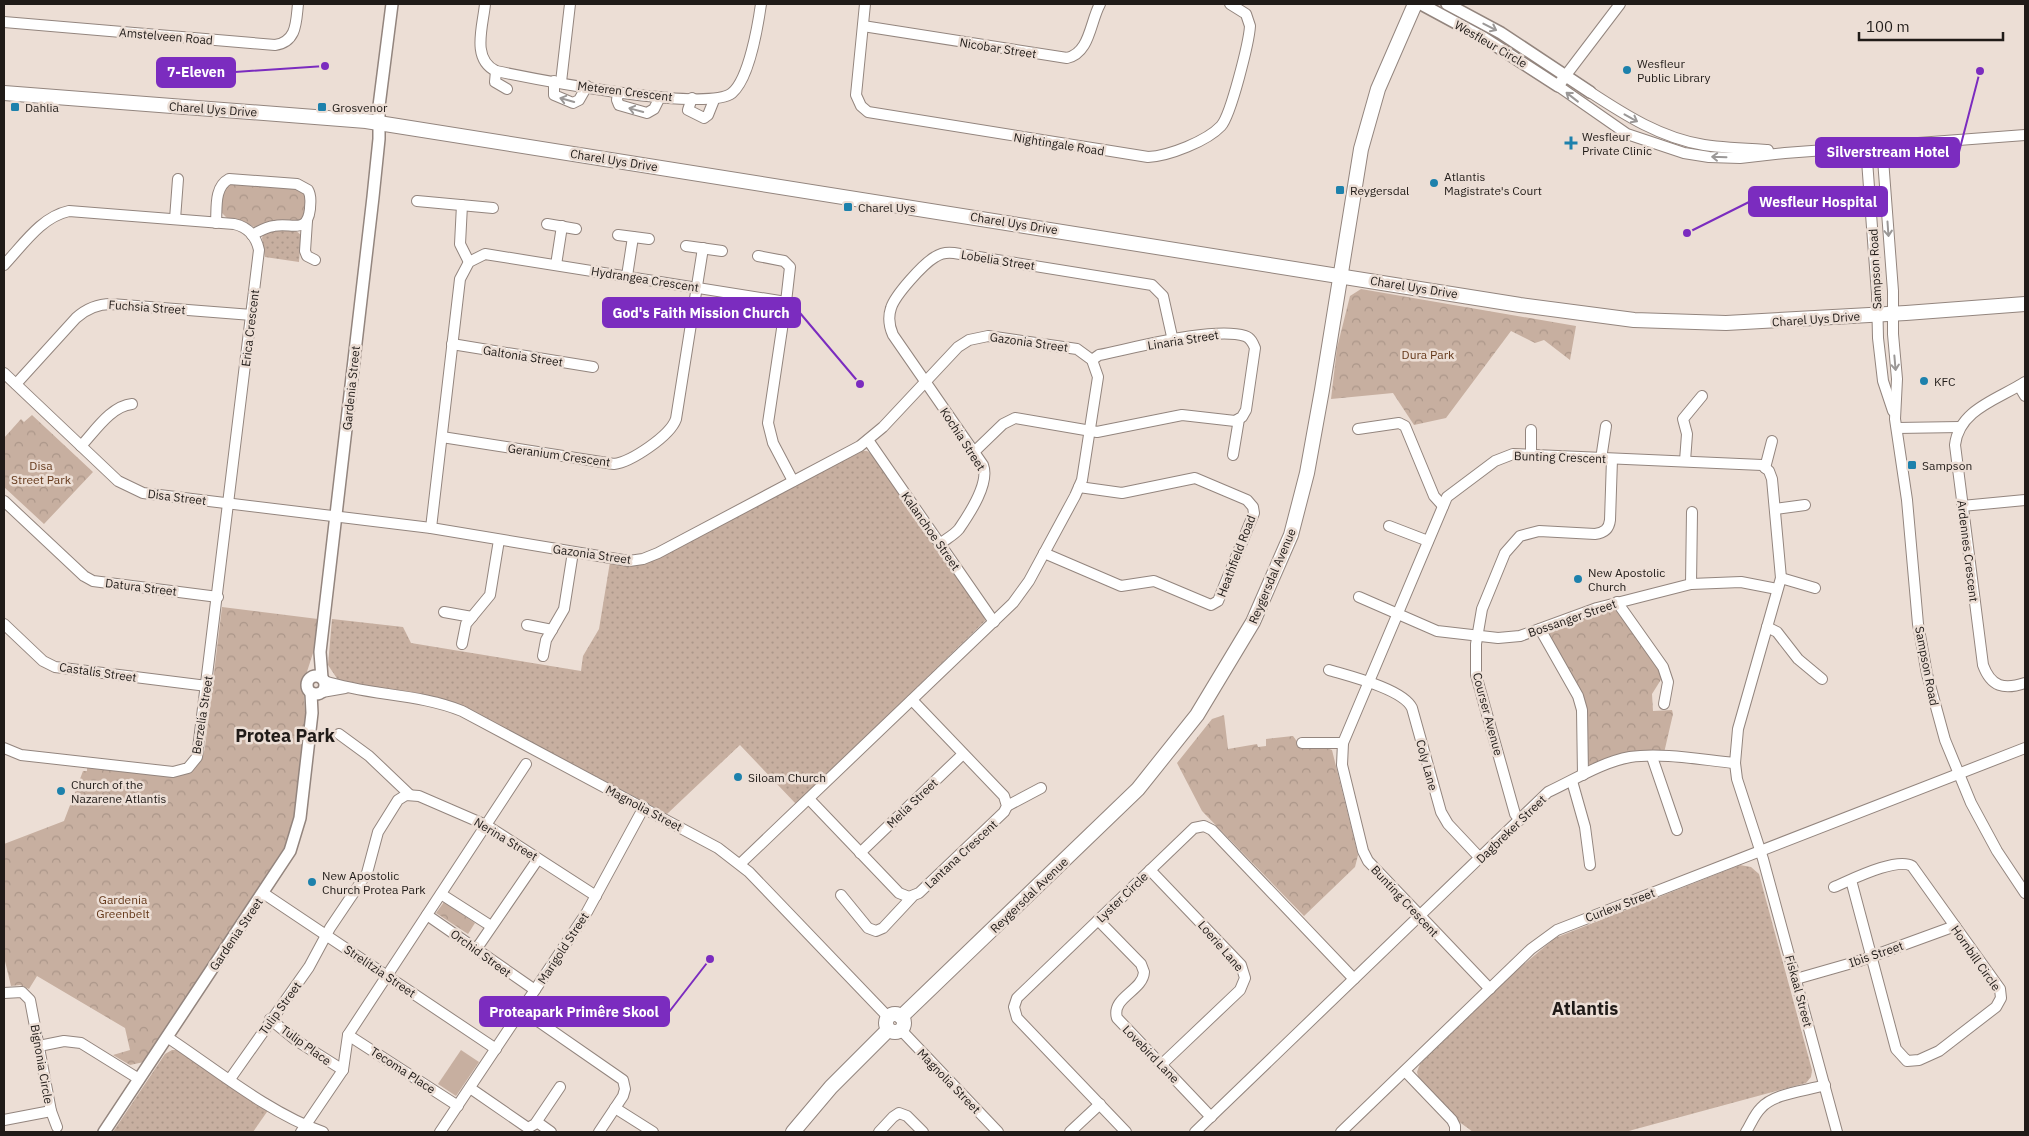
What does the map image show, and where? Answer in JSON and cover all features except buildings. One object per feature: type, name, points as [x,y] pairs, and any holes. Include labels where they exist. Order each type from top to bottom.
[{"type":"main road","name":"Reygersdal Avenue","points":[[793,1132],[830,1086],[1129,799],[1189,726],[1237,652],[1265,598],[1294,526],[1318,418],[1359,158],[1367,125],[1388,63],[1418,6]]},
{"type":"main road","name":"Charel Uys Drive","points":[[4,93],[379,124],[1520,305],[1634,320],[1726,324],[2025,304]]},
{"type":"street","name":"Amstelveen Road","points":[[4,22],[275,45],[284,42],[294,33],[298,4]]},
{"type":"street","name":"Gardenia Street","points":[[104,1132],[290,850],[298,829],[312,713],[318,686],[320,652],[373,197],[392,4]]},
{"type":"street","points":[[485,4],[480,50],[485,64],[496,71],[495,82],[507,89]]},
{"type":"street","points":[[570,4],[554,95],[573,103],[579,100],[587,86]]},
{"type":"street","points":[[692,98],[688,110],[704,118],[708,115],[714,100],[731,94],[740,84],[757,28],[761,4]]},
{"type":"street","name":"Nightingale Road","points":[[865,4],[856,95],[860,106],[868,112],[1140,157],[1156,157],[1172,153],[1210,134],[1221,126],[1228,116],[1250,26],[1246,14],[1230,4]]},
{"type":"street","name":"Nicobar Street","points":[[863,26],[1066,58],[1074,56],[1082,49],[1100,4]]},
{"type":"street","name":"Wesfleur Circle","points":[[1447,4],[1500,32],[1640,123],[1687,141],[1704,145],[1785,152]]},
{"type":"street","points":[[1558,86],[1620,4]]},
{"type":"street","name":"Wesfleur Circle","points":[[1418,6],[1484,38],[1558,86],[1620,131],[1684,152],[1709,157],[1740,158],[1785,152],[2025,135]]},
{"type":"street","name":"Meteren Crescent","points":[[496,71],[618,92],[714,100]]},
{"type":"street","points":[[618,92],[616,100],[619,105],[647,113],[654,109],[660,97]]},
{"type":"street","name":"Sampson Road","points":[[1882,146],[1897,379],[1896,424]]},
{"type":"street","name":"Sampson Road","points":[[1866,147],[1883,382],[1896,424],[1908,500],[1922,648],[1940,724],[1959,774],[1985,829],[2025,893]]},
{"type":"street","points":[[175,219],[178,179]]},
{"type":"street","points":[[216,223],[220,187],[226,181],[232,179],[303,186],[308,190],[311,198],[305,251],[307,256],[315,260]]},
{"type":"street","points":[[417,201],[493,208]]},
{"type":"street","points":[[431,528],[460,279],[469,262],[461,250],[460,244],[462,205]]},
{"type":"street","points":[[4,265],[43,223],[63,212],[76,211],[239,225],[252,235],[274,226],[298,226],[307,221]]},
{"type":"street","points":[[547,224],[576,228]]},
{"type":"street","points":[[556,265],[562,226]]},
{"type":"street","points":[[618,234],[649,239]]},
{"type":"street","name":"Erica Crescent","points":[[230,503],[259,250],[252,235]]},
{"type":"street","points":[[627,276],[633,237]]},
{"type":"street","points":[[686,246],[722,251]]},
{"type":"street","name":"Geranium Crescent","points":[[442,437],[608,464],[619,463],[629,459],[666,435],[674,424],[704,248]]},
{"type":"street","name":"Lobelia Street","points":[[925,382],[893,335],[889,315],[897,296],[929,261],[943,254],[954,253],[1152,285],[1163,296],[1173,341]]},
{"type":"street","name":"Hydrangea Crescent","points":[[469,262],[479,256],[491,254],[786,302]]},
{"type":"street","points":[[758,256],[784,261],[790,267],[768,423],[773,443],[793,481]]},
{"type":"street","name":"Fuchsia Street","points":[[16,384],[76,318],[87,310],[99,305],[111,304],[252,315]]},
{"type":"street","name":"Linaria Street","points":[[1092,360],[1099,355],[1221,333],[1245,336],[1253,342],[1255,351],[1246,410],[1239,419],[1232,455]]},
{"type":"street","name":"Gazonia Street","points":[[336,518],[431,528],[622,560],[650,557],[868,440],[963,343],[982,336],[1077,349],[1092,360]]},
{"type":"street","name":"Galtonia Street","points":[[452,344],[593,367]]},
{"type":"street","points":[[740,864],[1019,596],[1080,488],[1098,377],[1092,360]]},
{"type":"street","name":"Disa Street","points":[[4,373],[118,481],[136,491],[336,518]]},
{"type":"street","name":"Kochia Street","points":[[925,382],[985,470],[984,485],[958,530],[940,544]]},
{"type":"street","points":[[1896,424],[1960,426],[1970,414],[2022,384],[2025,396]]},
{"type":"street","points":[[1685,461],[1687,434],[1683,419],[1702,396]]},
{"type":"street","points":[[81,446],[115,410],[124,405],[132,404]]},
{"type":"street","points":[[974,452],[1003,424],[1015,418],[1097,432],[1182,415],[1232,421],[1239,419]]},
{"type":"street","points":[[1358,429],[1399,424],[1405,426],[1410,433],[1434,496],[1443,506]]},
{"type":"street","points":[[1601,459],[1606,426]]},
{"type":"street","name":"Ardennes Crescent","points":[[1960,426],[1955,445],[1982,661],[1992,682],[2002,687],[2012,687],[2025,683]]},
{"type":"street","points":[[1531,430],[1531,455]]},
{"type":"street","name":"Kalanchoe Street","points":[[868,440],[994,622]]},
{"type":"street","points":[[1761,851],[1737,779],[1735,763],[1736,740],[1780,578],[1772,479],[1766,468],[1772,441]]},
{"type":"street","name":"Bunting Crescent","points":[[1490,989],[1375,870],[1363,851],[1342,765],[1343,743],[1447,497],[1495,461],[1513,454],[1601,459],[1754,463],[1766,468]]},
{"type":"street","name":"Courser Avenue","points":[[1520,820],[1515,814],[1476,675],[1478,636],[1482,609],[1504,553],[1516,539],[1532,532],[1595,534],[1602,533],[1608,528],[1610,520],[1612,459]]},
{"type":"street","name":"Heathfield Road","points":[[1044,553],[1121,586],[1128,587],[1151,580],[1211,605],[1218,601],[1254,513],[1253,507],[1247,500],[1194,478],[1122,493],[1080,488]]},
{"type":"street","points":[[1962,506],[2025,500]]},
{"type":"street","name":"Datura Street","points":[[4,501],[79,572],[93,581],[218,597]]},
{"type":"street","name":"Berzelia Street","points":[[4,748],[21,755],[173,772],[183,770],[192,765],[199,753],[230,503]]},
{"type":"street","points":[[1775,509],[1805,505]]},
{"type":"street","points":[[1691,584],[1692,512]]},
{"type":"street","points":[[1390,526],[1428,541]]},
{"type":"street","points":[[462,644],[464,628],[490,595],[499,540]]},
{"type":"street","points":[[543,656],[546,640],[564,609],[573,552]]},
{"type":"street","points":[[1780,578],[1814,588]]},
{"type":"street","name":"Bossanger Street","points":[[1359,597],[1437,631],[1510,638],[1617,602],[1691,584],[1741,582],[1777,589]]},
{"type":"street","points":[[1617,602],[1664,666],[1668,682],[1664,704]]},
{"type":"street","points":[[444,612],[472,617]]},
{"type":"street","name":"Castalis Street","points":[[4,624],[43,661],[54,667],[207,686]]},
{"type":"street","points":[[527,625],[552,630]]},
{"type":"street","points":[[1767,627],[1777,632],[1798,659],[1822,679]]},
{"type":"street","points":[[1540,629],[1578,696],[1582,710],[1583,775]]},
{"type":"street","name":"Coly Lane","points":[[1329,670],[1399,695],[1410,704],[1441,812],[1448,824],[1480,858]]},
{"type":"street","name":"Magnolia Street","points":[[318,686],[418,697],[447,706],[707,841],[740,864],[998,1132]]},
{"type":"street","points":[[912,700],[1004,796],[1007,806],[1041,788]]},
{"type":"street","name":"Nerina Street","points":[[339,734],[369,756],[410,795],[419,796],[486,826],[596,896]]},
{"type":"street","points":[[1302,743],[1343,743]]},
{"type":"street","name":"Curlew Street","points":[[1341,1132],[1531,949],[1557,930],[2025,748]]},
{"type":"street","name":"Melia Street","points":[[860,853],[963,754]]},
{"type":"street","points":[[1652,757],[1677,830]]},
{"type":"street","name":"Dagbreker Street","points":[[1419,917],[1548,792],[1572,780],[1628,758],[1652,757],[1735,763]]},
{"type":"street","points":[[303,1129],[343,1070],[348,1035],[526,764]]},
{"type":"street","points":[[1572,780],[1585,827],[1590,865]]},
{"type":"street","points":[[326,935],[367,873],[378,832],[398,800],[410,795]]},
{"type":"street","name":"Lantana Crescent","points":[[809,799],[899,894],[912,897],[1004,812],[1007,806]]},
{"type":"street","name":"Marigold Street","points":[[440,1132],[596,896],[644,807]]},
{"type":"street","name":"Lyster Circle","points":[[1126,1132],[1018,1018],[1014,1007],[1018,998],[1194,828],[1207,827],[1354,979]]},
{"type":"street","name":"Fiskaal Street","points":[[1761,851],[1837,1132]]},
{"type":"street","points":[[477,948],[490,926],[497,920],[538,859]]},
{"type":"street","name":"Hornbill Circle","points":[[1834,887],[1851,880],[1898,863],[1908,864],[1917,871],[2000,989],[2001,998],[1996,1007],[1932,1056],[1907,1061],[1899,1054],[1851,880]]},
{"type":"street","name":"Loerie Lane","points":[[1150,870],[1241,965],[1245,978],[1240,990],[1161,1065]]},
{"type":"street","name":"Strelitzia Street","points":[[263,892],[496,1049]]},
{"type":"street","name":"Orchid Street","points":[[441,894],[490,926]]},
{"type":"street","points":[[841,894],[868,928],[876,931],[883,928],[912,897]]},
{"type":"street","name":"Orchid Street","points":[[427,915],[477,948],[480,954],[535,990]]},
{"type":"street","points":[[1195,1132],[1419,917]]},
{"type":"street","name":"Lovebird Lane","points":[[1098,920],[1143,968],[1143,979],[1118,1004],[1116,1014],[1118,1020],[1211,1117]]},
{"type":"street","name":"Ibis Street","points":[[1796,979],[1872,956],[1954,926]]},
{"type":"street","name":"Tulip Street","points":[[230,1079],[270,1019],[309,967],[326,935]]},
{"type":"street","name":"Bignonia Circle","points":[[4,993],[18,991],[28,997],[39,1046],[50,1111],[4,1120]]},
{"type":"street","points":[[522,1010],[620,1076],[625,1089],[599,1132]]},
{"type":"street","name":"Tulip Place","points":[[270,1019],[297,1041],[343,1070]]},
{"type":"street","name":"Tecoma Place","points":[[348,1035],[458,1106]]},
{"type":"street","points":[[167,1037],[303,1129],[323,1132]]},
{"type":"street","points":[[39,1046],[64,1041],[81,1043],[139,1079]]},
{"type":"street","points":[[1405,1071],[1452,1120],[1455,1132]]},
{"type":"street","points":[[1746,1132],[1757,1113],[1765,1104],[1825,1085]]},
{"type":"street","points":[[470,1088],[525,1127],[531,1128],[560,1087]]},
{"type":"street","points":[[1070,1132],[1100,1104]]},
{"type":"street","points":[[615,1108],[653,1132]]},
{"type":"street","points":[[50,1111],[57,1127]]},
{"type":"street","points":[[879,1132],[893,1116],[899,1113],[907,1116],[923,1132]]},
{"type":"street","points":[[537,1122],[551,1132]]},
{"type":"green space","points":[[229,182],[298,187],[307,195],[305,216],[301,222],[254,227],[245,222],[228,219],[221,212],[222,190]]},
{"type":"green space","points":[[276,229],[295,230],[301,235],[299,262],[265,257],[262,238],[264,233]]},
{"type":"green space","name":"Dura Park","points":[[1361,289],[1576,326],[1570,360],[1544,340],[1535,343],[1511,331],[1446,418],[1414,425],[1393,393],[1331,399],[1337,348],[1350,296]]},
{"type":"green space","name":"Disa Street Park","points":[[32,415],[93,472],[44,524],[4,487],[4,438],[21,419],[24,422]]},
{"type":"green space","points":[[860,451],[867,451],[874,456],[984,614],[985,621],[796,804],[740,745],[667,814],[474,712],[450,702],[414,693],[340,683],[328,665],[332,619],[403,627],[411,643],[581,671],[583,656],[599,629],[610,562],[631,566],[651,561]]},
{"type":"green space","name":"Gardenia Greenbelt","points":[[222,607],[318,619],[315,647],[303,684],[306,725],[295,815],[285,849],[144,1062],[130,1065],[113,1055],[130,1050],[125,1028],[37,976],[29,989],[20,985],[11,986],[4,957],[4,844],[64,821],[83,771],[87,771],[87,767],[190,771],[196,766],[202,758],[205,747]]},
{"type":"green space","points":[[1612,607],[1616,608],[1660,668],[1662,678],[1652,694],[1653,711],[1672,710],[1673,714],[1664,753],[1591,767],[1586,761],[1585,701],[1548,636],[1552,630]]},
{"type":"green space","points":[[1224,715],[1228,749],[1257,744],[1258,747],[1266,746],[1266,739],[1293,736],[1304,747],[1332,750],[1358,855],[1355,867],[1304,916],[1202,811],[1177,763],[1212,719]]},
{"type":"green space","points":[[1740,865],[1751,867],[1759,874],[1812,1070],[1811,1077],[1806,1083],[1625,1132],[1473,1132],[1458,1121],[1419,1080],[1417,1072],[1420,1064],[1516,971],[1555,938]]},
{"type":"green space","points":[[444,902],[475,923],[468,934],[436,913]]},
{"type":"green space","points":[[172,1050],[178,1050],[269,1109],[253,1132],[113,1132],[165,1054]]},
{"type":"green space","points":[[461,1050],[479,1062],[456,1096],[438,1084]]},
{"type":"place","name":"7-Eleven","points":[[325,66]]},
{"type":"place","name":"Wesfleur Public Library","points":[[1627,70]]},
{"type":"place","name":"Silverstream Hotel","points":[[1980,71]]},
{"type":"place","name":"Dahlia","points":[[15,107]]},
{"type":"place","name":"Grosvenor","points":[[322,107]]},
{"type":"place","name":"Wesfleur Private Clinic","points":[[1571,143]]},
{"type":"place","name":"Atlantis Magistrate's Court","points":[[1434,183]]},
{"type":"place","name":"Reygersdal","points":[[1340,190]]},
{"type":"place","name":"Charel Uys","points":[[848,207]]},
{"type":"place","name":"Wesfleur Hospital","points":[[1687,233]]},
{"type":"place","name":"KFC","points":[[1924,381]]},
{"type":"place","name":"God's Faith Mission Church","points":[[860,384]]},
{"type":"place","name":"Sampson","points":[[1912,465]]},
{"type":"place","name":"New Apostolic Church","points":[[1578,579]]},
{"type":"place","name":"Siloam Church","points":[[738,777]]},
{"type":"place","name":"Church of the Nazarene Atlantis","points":[[61,791]]},
{"type":"place","name":"New Apostolic Church Protea Park","points":[[312,882]]},
{"type":"place","name":"Proteapark Primêre Skool","points":[[710,959]]},
{"type":"district","name":"Protea Park","points":[[285,735]]},
{"type":"district","name":"Atlantis","points":[[1585,1008]]}]
